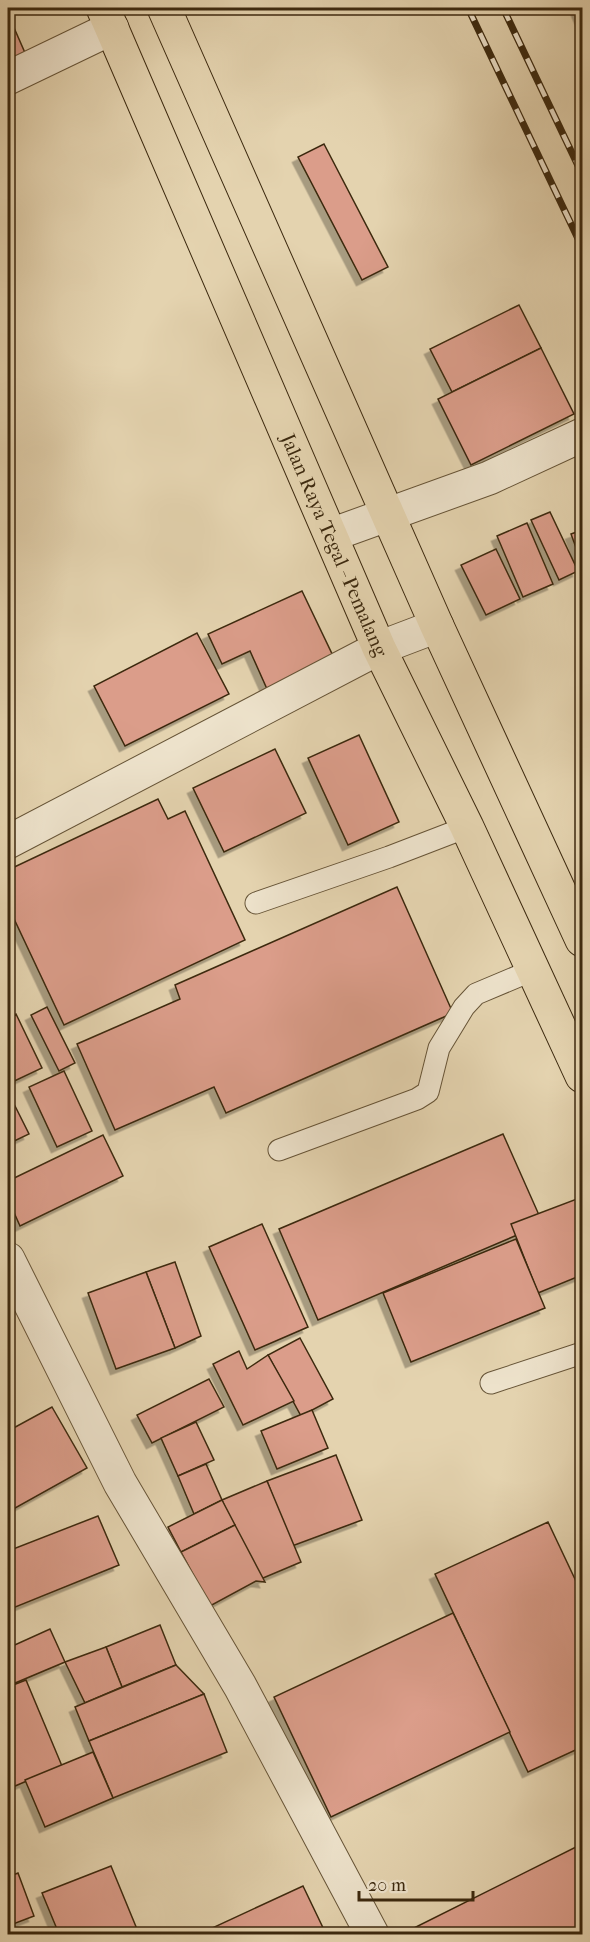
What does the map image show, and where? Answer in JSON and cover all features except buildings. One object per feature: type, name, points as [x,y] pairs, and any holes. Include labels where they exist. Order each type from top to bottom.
[{"type":"highway","points":[[164,8],[437,626],[582,940]]},
{"type":"highway","name":"Jalan Raya Tegal - Pemalang","points":[[108,18],[380,648],[467,827],[582,1076]]},
{"type":"street","points":[[8,78],[108,18]]},
{"type":"street","points":[[331,535],[489,478],[582,435]]},
{"type":"street","points":[[8,842],[380,648],[437,626]]},
{"type":"street","points":[[8,1259],[120,1483],[240,1686],[372,1935]]},
{"type":"lane","points":[[256,903],[467,827]]},
{"type":"lane","points":[[279,1150],[417,1099],[428,1092],[439,1048],[464,1007],[476,994],[533,970]]},
{"type":"lane","points":[[491,1383],[582,1353]]},
{"type":"railway","points":[[468,8],[582,247]]},
{"type":"railway","points":[[503,8],[582,174]]}]
